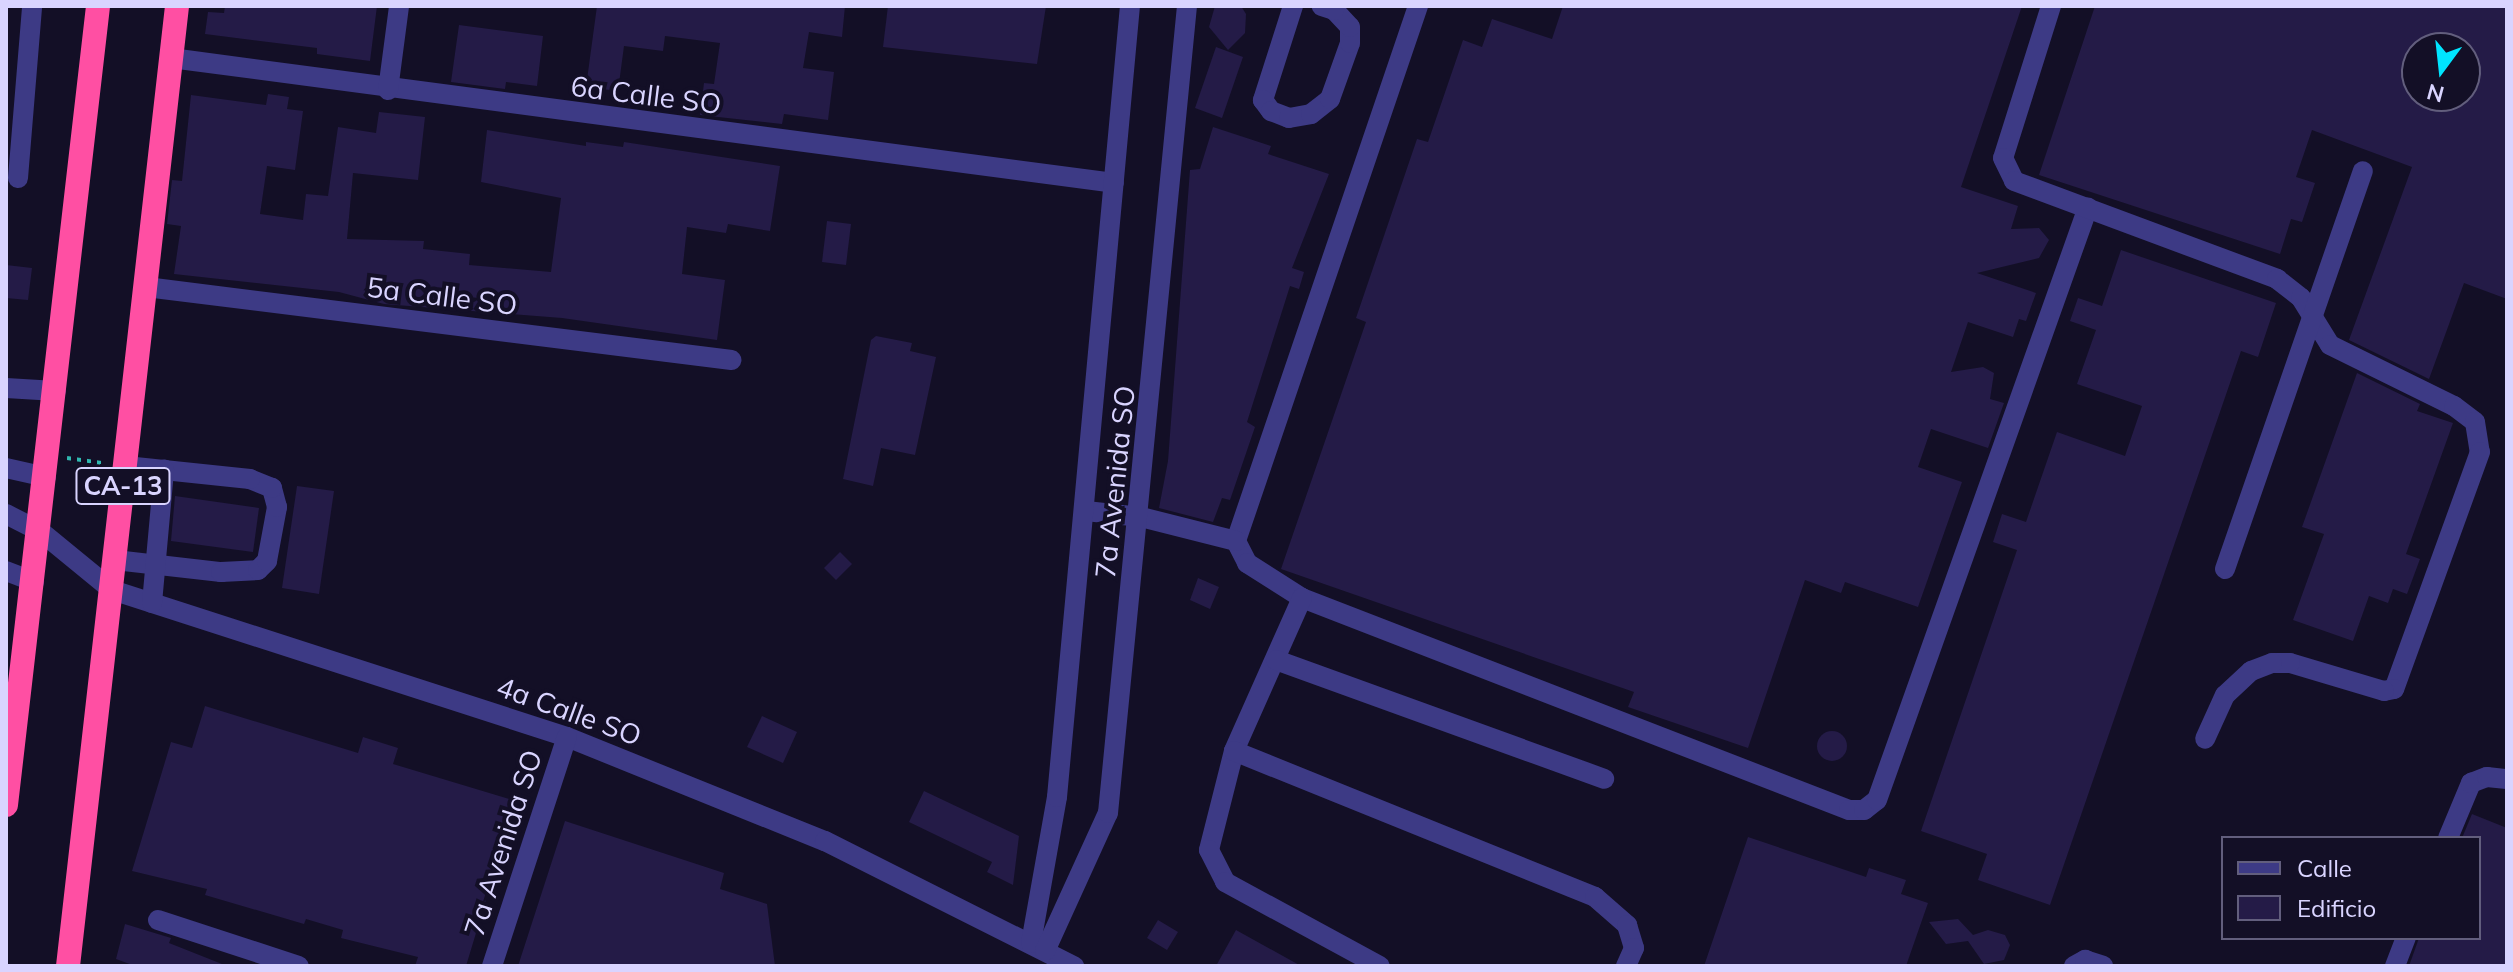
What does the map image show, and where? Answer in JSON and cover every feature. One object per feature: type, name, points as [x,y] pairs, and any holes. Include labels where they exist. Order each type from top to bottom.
[{"type":"highway","name":"CA-13","points":[[6,805],[14,668],[34,582],[98,6]]},
{"type":"highway","name":"CA-13","points":[[68,966],[177,6]]},
{"type":"street","points":[[18,178],[32,6]]},
{"type":"street","points":[[388,90],[399,6]]},
{"type":"street","name":"7a Avenida SO","points":[[1038,947],[1057,797],[1086,511],[1130,6]]},
{"type":"street","name":"7a Avenida SO","points":[[1038,947],[1108,813],[1141,517],[1187,6]]},
{"type":"street","points":[[1293,6],[1263,100],[1271,111],[1289,118],[1311,114],[1330,99],[1350,43],[1350,27],[1334,10],[1322,6]]},
{"type":"street","points":[[1418,6],[1236,541],[1247,563],[1264,578],[1302,598],[1849,810],[1864,810],[1877,800],[2088,207]]},
{"type":"street","points":[[2051,6],[2003,158],[2006,172],[2014,181],[2277,279],[2301,298],[2330,345],[2454,406],[2475,422],[2480,452],[2394,689],[2384,691],[2290,663],[2272,663],[2251,671],[2225,695],[2205,739]]},
{"type":"street","name":"6a Calle SO","points":[[171,58],[388,90],[1114,183]]},
{"type":"street","points":[[2225,569],[2363,171]]},
{"type":"street","name":"5a Calle SO","points":[[146,287],[731,360]]},
{"type":"street","points":[[6,388],[56,391]]},
{"type":"street","points":[[6,468],[48,466]]},
{"type":"street","points":[[115,560],[155,566],[258,570],[267,561],[277,507],[272,488],[250,479],[126,466]]},
{"type":"street","points":[[152,603],[164,470]]},
{"type":"street","points":[[1086,511],[1141,517],[1236,541]]},
{"type":"street","name":"4a Calle SO","points":[[6,514],[40,531],[112,590],[567,737],[825,841],[1074,966]]},
{"type":"street","points":[[6,571],[34,582]]},
{"type":"street","points":[[1302,598],[1234,751],[1209,850],[1225,882],[1380,966]]},
{"type":"street","points":[[1276,660],[1604,779]]},
{"type":"street","name":"7a Avenida SO","points":[[492,966],[567,737]]},
{"type":"street","points":[[1234,751],[1595,897],[1627,925],[1634,948],[1626,966]]},
{"type":"street","points":[[2449,836],[2471,783],[2487,777],[2507,779]]},
{"type":"street","points":[[158,920],[299,966]]},
{"type":"street","points":[[2395,966],[2405,940]]},
{"type":"street","points":[[2074,966],[2085,960],[2103,966]]},
{"type":"path","points":[[48,466],[126,466]]},
{"type":"building","points":[[225,6],[377,6],[370,61],[317,54],[317,48],[205,34],[208,12],[224,13]]},
{"type":"building","points":[[597,6],[845,6],[842,37],[809,32],[803,68],[834,72],[828,120],[784,114],[782,124],[700,115],[704,83],[714,84],[720,43],[665,36],[663,51],[624,46],[618,91],[586,87]]},
{"type":"building","points":[[888,6],[1046,6],[1037,64],[883,47]]},
{"type":"building","points":[[1215,6],[1241,6],[1246,14],[1245,33],[1228,50],[1209,27]]},
{"type":"building","points":[[1563,6],[2022,6],[1961,187],[2018,206],[2011,229],[2039,228],[2049,240],[2039,258],[1977,273],[2036,293],[2026,321],[2019,319],[2013,337],[1968,322],[1951,372],[1983,367],[1994,373],[1990,399],[2004,403],[1988,448],[1931,429],[1918,467],[1962,482],[1918,607],[1845,582],[1841,593],[1805,580],[1748,748],[1628,707],[1634,692],[1281,569],[1366,322],[1356,318],[1417,139],[1428,142],[1463,40],[1482,47],[1492,19],[1552,39]]},
{"type":"building","points":[[2095,6],[2507,6],[2507,299],[2464,283],[2429,379],[2349,340],[2412,167],[2312,130],[2296,177],[2315,183],[2302,222],[2291,219],[2280,254],[2039,175]]},
{"type":"building","points":[[459,25],[543,36],[537,86],[506,82],[505,89],[451,82]]},
{"type":"building","points":[[1216,47],[1243,57],[1222,118],[1195,108]]},
{"type":"building","points":[[268,94],[289,97],[287,109],[303,111],[295,170],[267,166],[260,214],[303,220],[306,194],[328,196],[338,127],[376,133],[379,112],[425,117],[418,180],[353,173],[347,239],[424,241],[423,249],[470,254],[469,265],[551,272],[561,198],[481,182],[487,130],[586,146],[586,142],[623,147],[624,142],[780,166],[770,231],[728,224],[726,233],[687,227],[682,274],[725,280],[717,340],[562,318],[384,304],[339,292],[174,274],[181,226],[167,224],[172,180],[182,181],[191,95],[266,105]]},
{"type":"building","points":[[1213,127],[1271,146],[1268,154],[1329,174],[1292,268],[1304,272],[1299,289],[1290,286],[1247,422],[1255,427],[1230,500],[1222,498],[1213,522],[1159,508],[1168,461],[1190,170],[1200,169]]},
{"type":"building","points":[[827,221],[851,224],[846,265],[822,262]]},
{"type":"building","points":[[2121,250],[2276,303],[2258,357],[2241,351],[2050,905],[1978,880],[1987,854],[1921,831],[2017,550],[1993,542],[2002,514],[2026,522],[2057,432],[2125,456],[2142,406],[2077,384],[2096,330],[2070,321],[2078,298],[2102,306]]},
{"type":"building","points":[[6,265],[32,268],[28,300],[6,298]]},
{"type":"building","points":[[876,336],[912,343],[910,351],[936,357],[915,455],[881,448],[873,486],[843,479],[871,340]]},
{"type":"building","points":[[2357,373],[2420,404],[2417,411],[2453,423],[2406,554],[2420,559],[2407,594],[2393,589],[2388,603],[2369,596],[2353,641],[2293,620],[2324,534],[2302,527]]},
{"type":"building","points":[[297,486],[334,491],[319,594],[282,588]]},
{"type":"building","points":[[175,496],[259,508],[253,552],[171,541]]},
{"type":"building","points":[[840,552],[852,564],[836,580],[824,568]]},
{"type":"building","points":[[1198,578],[1219,587],[1210,609],[1190,600]]},
{"type":"building","points":[[205,706],[358,753],[363,737],[398,748],[393,764],[516,801],[466,966],[415,966],[418,957],[341,938],[343,930],[306,919],[304,924],[205,895],[207,889],[132,871],[171,742],[192,748]]},
{"type":"building","points":[[762,716],[797,732],[783,763],[747,747]]},
{"type":"building","points":[[1832,731],[1843,735],[1847,746],[1843,757],[1832,761],[1821,757],[1817,746],[1821,735]]},
{"type":"building","points":[[924,791],[1019,836],[1013,885],[987,872],[992,862],[909,822]]},
{"type":"building","points":[[2472,814],[2507,828],[2507,966],[2409,966],[2418,940],[2481,940],[2481,836],[2463,836]]},
{"type":"building","points":[[565,821],[724,873],[720,889],[767,904],[775,966],[518,966]]},
{"type":"building","points":[[1748,837],[1866,877],[1869,868],[1906,880],[1901,894],[1928,903],[1906,966],[1704,966]]},
{"type":"building","points":[[1958,919],[1973,935],[1988,930],[2005,935],[2010,945],[2004,960],[1984,964],[1968,941],[1946,944],[1929,922]]},
{"type":"building","points":[[1158,920],[1178,932],[1167,950],[1147,938]]},
{"type":"building","points":[[125,924],[171,938],[169,943],[227,966],[135,966],[116,959]]},
{"type":"building","points":[[1236,930],[1301,966],[1216,966]]}]
